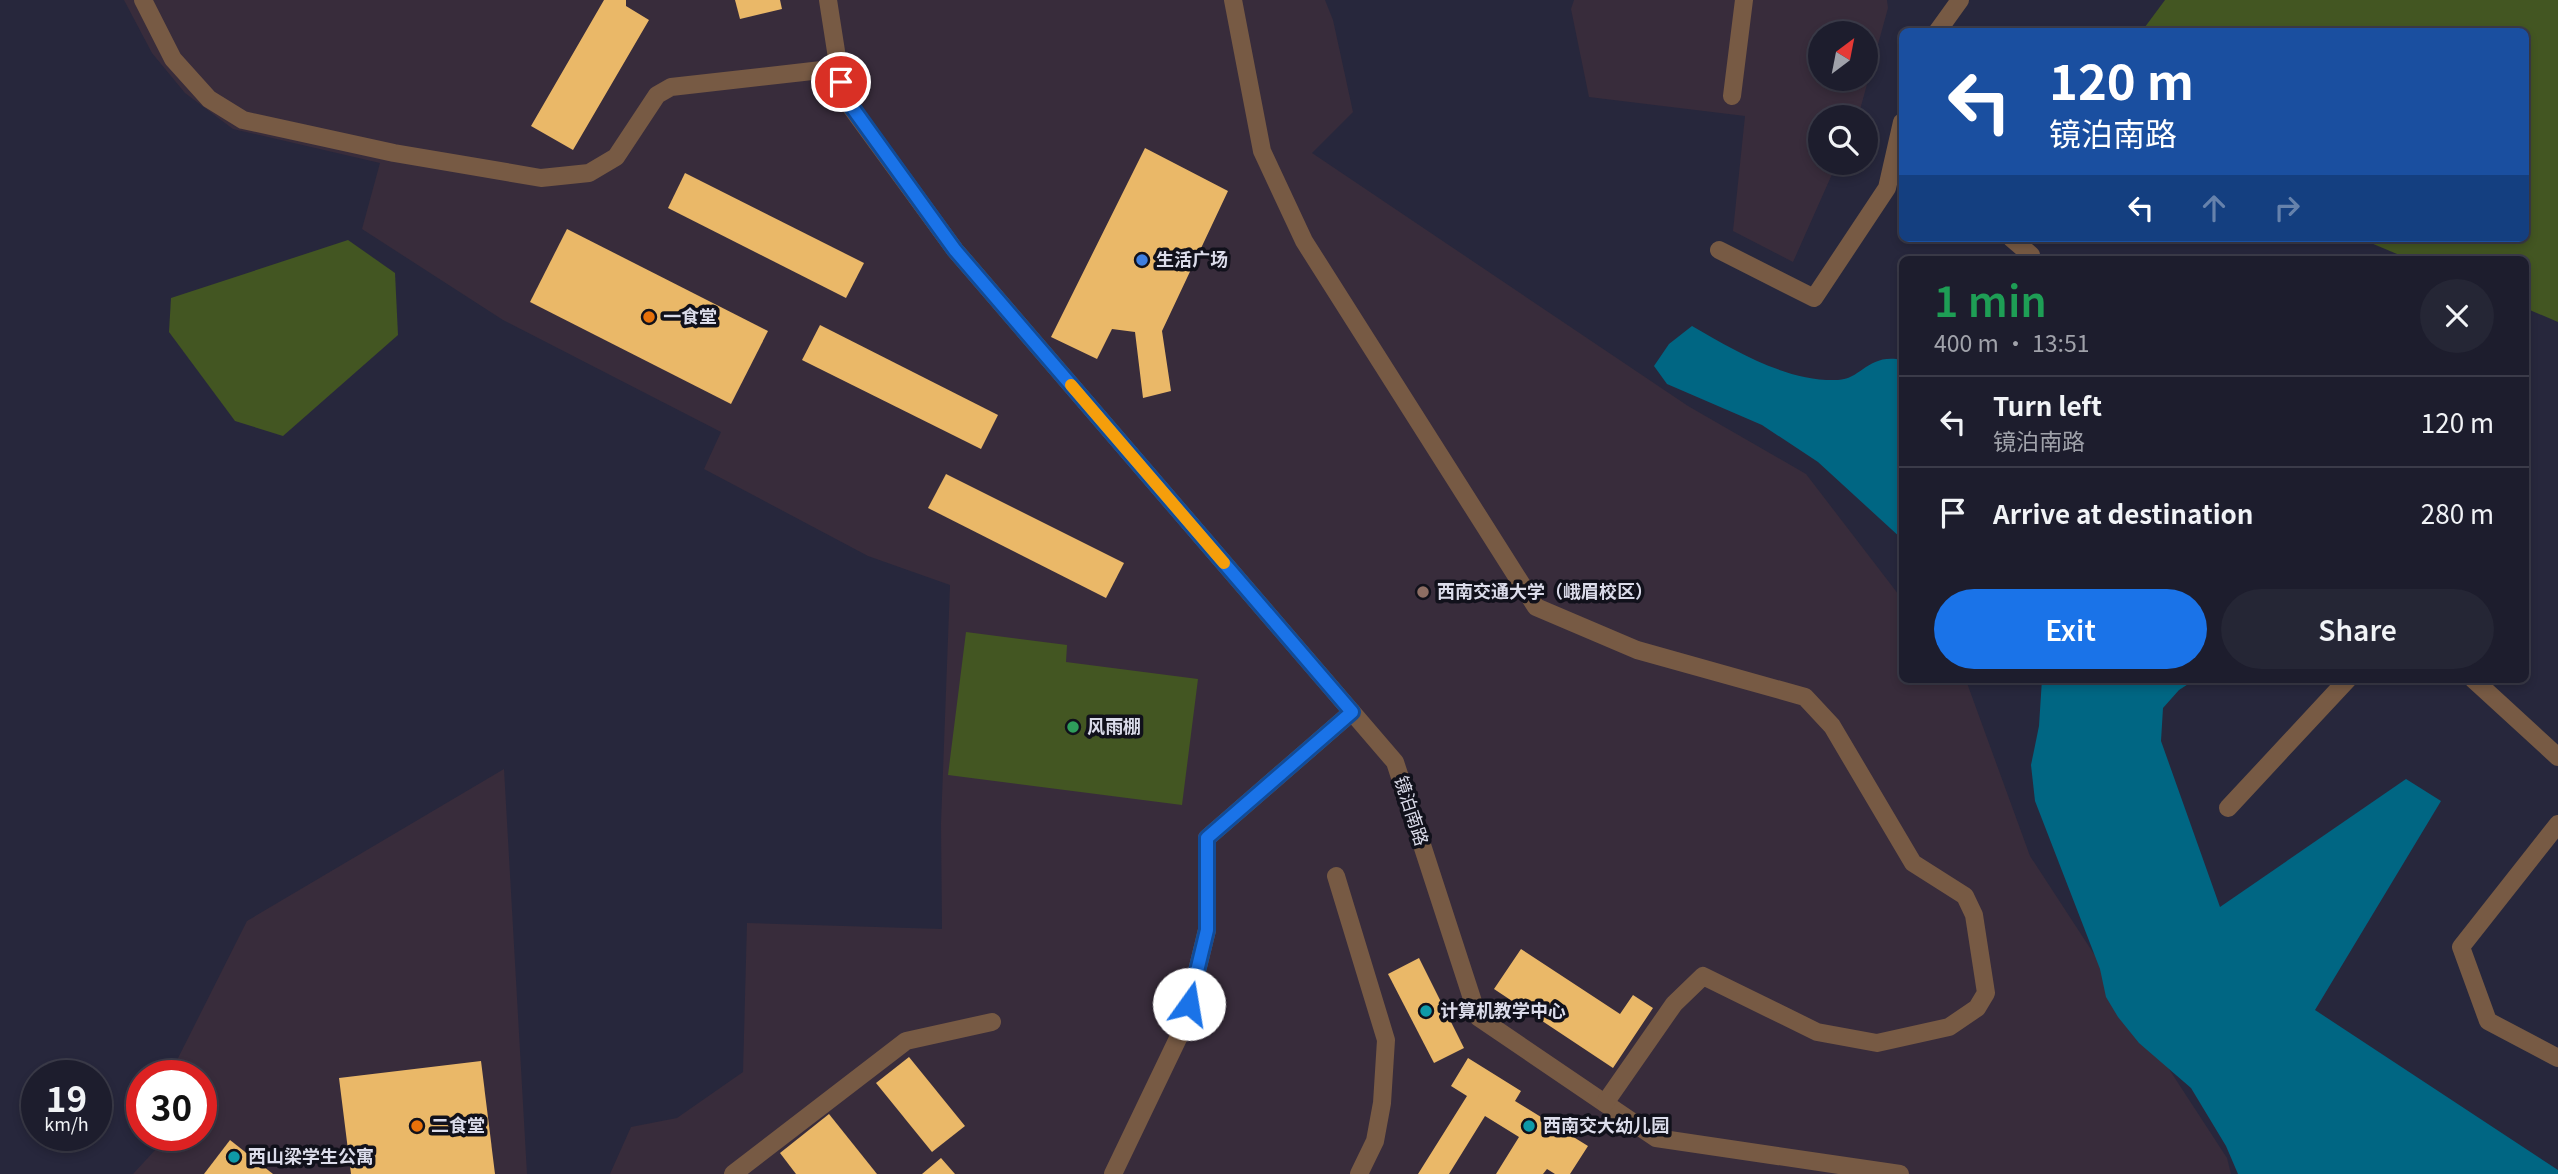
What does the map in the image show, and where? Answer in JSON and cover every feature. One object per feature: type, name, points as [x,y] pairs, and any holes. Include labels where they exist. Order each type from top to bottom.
[{"type":"street","points":[[143,0],[173,60],[209,99],[243,120],[394,153],[541,178],[589,173],[616,157],[657,95],[671,87],[839,68]]},
{"type":"street","name":"镜泊南路","points":[[828,0],[844,96],[955,250],[1395,762],[1478,1017],[1656,1138],[1900,1174]]},
{"type":"street","points":[[1233,0],[1262,151],[1304,241],[1536,607],[1637,650],[1805,697],[1832,726],[1913,863],[1965,895],[1974,915],[1986,993],[1977,1008],[1949,1027],[1877,1043],[1817,1032],[1703,976],[1674,1004],[1605,1103]]},
{"type":"street","points":[[1732,96],[1744,0]]},
{"type":"street","points":[[1940,28],[1960,0]]},
{"type":"street","points":[[1720,250],[1814,298],[1887,188],[1899,146]]},
{"type":"street","points":[[2016,242],[2031,256]]},
{"type":"street","points":[[2228,808],[2344,683]]},
{"type":"street","points":[[2477,683],[2558,757]]},
{"type":"street","points":[[1113,1174],[1183,1028],[1207,930],[1207,838],[1352,712]]},
{"type":"street","points":[[2558,824],[2461,947],[2487,1021],[2558,1058]]},
{"type":"street","points":[[1336,876],[1386,1040],[1382,1104],[1375,1141],[1359,1174]]},
{"type":"street","points":[[733,1174],[906,1041],[992,1023]]},
{"type":"shaded area","name":"西南交通大学（峨眉校区）","points":[[124,0],[1325,0],[1333,20],[1353,112],[1312,153],[1688,406],[1806,474],[1899,595],[1899,683],[1967,683],[2030,856],[2227,1158],[2231,1174],[610,1174],[631,1127],[677,1118],[743,1072],[747,923],[942,929],[941,824],[950,585],[868,556],[704,469],[721,432],[503,320],[362,229],[380,163],[233,129],[185,93],[152,53]]},
{"type":"shaded area","points":[[1574,0],[1887,0],[1888,8],[1878,44],[1878,21],[1808,21],[1808,91],[1865,91],[1861,105],[1808,105],[1808,175],[1832,175],[1793,262],[1733,231],[1745,116],[1589,97],[1571,9]]},
{"type":"shaded area","points":[[504,769],[527,1174],[133,1174],[154,1151],[217,1151],[217,1060],[177,1060],[247,921]]},
{"type":"green space","points":[[2165,0],[2558,0],[2558,322],[2529,310],[2529,256],[2402,256],[2369,242],[2529,242],[2529,28],[2144,28]]},
{"type":"green space","points":[[348,240],[395,273],[398,335],[283,436],[235,421],[169,332],[171,298]]},
{"type":"green space","name":"风雨棚","points":[[966,632],[1067,645],[1066,662],[1198,679],[1182,805],[948,775]]},
{"type":"water","points":[[1692,326],[1761,363],[1799,376],[1819,379],[1846,379],[1881,360],[1899,360],[1899,536],[1818,462],[1762,425],[1667,384],[1654,366],[1669,344]]},
{"type":"water","points":[[2042,683],[2190,683],[2179,690],[2163,708],[2161,741],[2220,907],[2406,779],[2441,801],[2315,1010],[2558,1170],[2558,1174],[2238,1174],[2226,1146],[2191,1088],[2139,1043],[2106,997],[2100,969],[2035,801],[2031,765],[2039,726]]},
{"type":"building","points":[[604,0],[626,0],[626,6],[649,20],[573,150],[531,126]]},
{"type":"building","points":[[735,0],[780,0],[782,9],[740,19]]},
{"type":"building","name":"生活广场","points":[[1145,148],[1228,191],[1162,331],[1171,391],[1143,398],[1135,332],[1112,329],[1097,359],[1051,337]]},
{"type":"building","points":[[685,173],[864,263],[846,298],[668,208]]},
{"type":"building","name":"一食堂","points":[[567,229],[768,331],[731,404],[530,302]]},
{"type":"building","points":[[820,325],[998,415],[981,449],[802,360]]},
{"type":"building","points":[[946,474],[1124,563],[1106,598],[928,508]]},
{"type":"building","points":[[1521,949],[1620,1014],[1633,995],[1653,1008],[1613,1068],[1494,989]]},
{"type":"building","name":"计算机教学中心","points":[[1419,958],[1464,1048],[1434,1063],[1388,974]]},
{"type":"building","points":[[909,1057],[965,1126],[932,1152],[876,1083]]},
{"type":"building","name":"西南交大幼儿园","points":[[1468,1058],[1521,1091],[1515,1101],[1588,1146],[1570,1174],[1555,1174],[1547,1169],[1543,1174],[1496,1174],[1519,1137],[1485,1116],[1449,1174],[1418,1174],[1467,1096],[1451,1086]]},
{"type":"building","name":"二食堂","points":[[481,1061],[495,1174],[351,1174],[339,1078]]},
{"type":"building","points":[[829,1114],[877,1174],[796,1174],[780,1153]]},
{"type":"building","name":"西山梁学生公寓","points":[[230,1140],[273,1174],[204,1174]]},
{"type":"building","points":[[941,1158],[955,1174],[922,1174]]},
{"type":"slow traffic","points":[[1071,385],[1224,563]]},
{"type":"place","name":"生活广场","points":[[1142,260]]},
{"type":"place","name":"一食堂","points":[[649,317]]},
{"type":"place","name":"西南交通大学（峨眉校区）","points":[[1423,592]]},
{"type":"place","name":"风雨棚","points":[[1073,727]]},
{"type":"place","name":"计算机教学中心","points":[[1426,1011]]},
{"type":"place","name":"二食堂","points":[[417,1126]]},
{"type":"place","name":"西南交大幼儿园","points":[[1529,1126]]},
{"type":"place","name":"西山梁学生公寓","points":[[234,1157]]},
{"type":"route","points":[[841,82],[844,96],[955,250],[1352,712],[1207,838],[1207,930],[1189,1004]]}]
